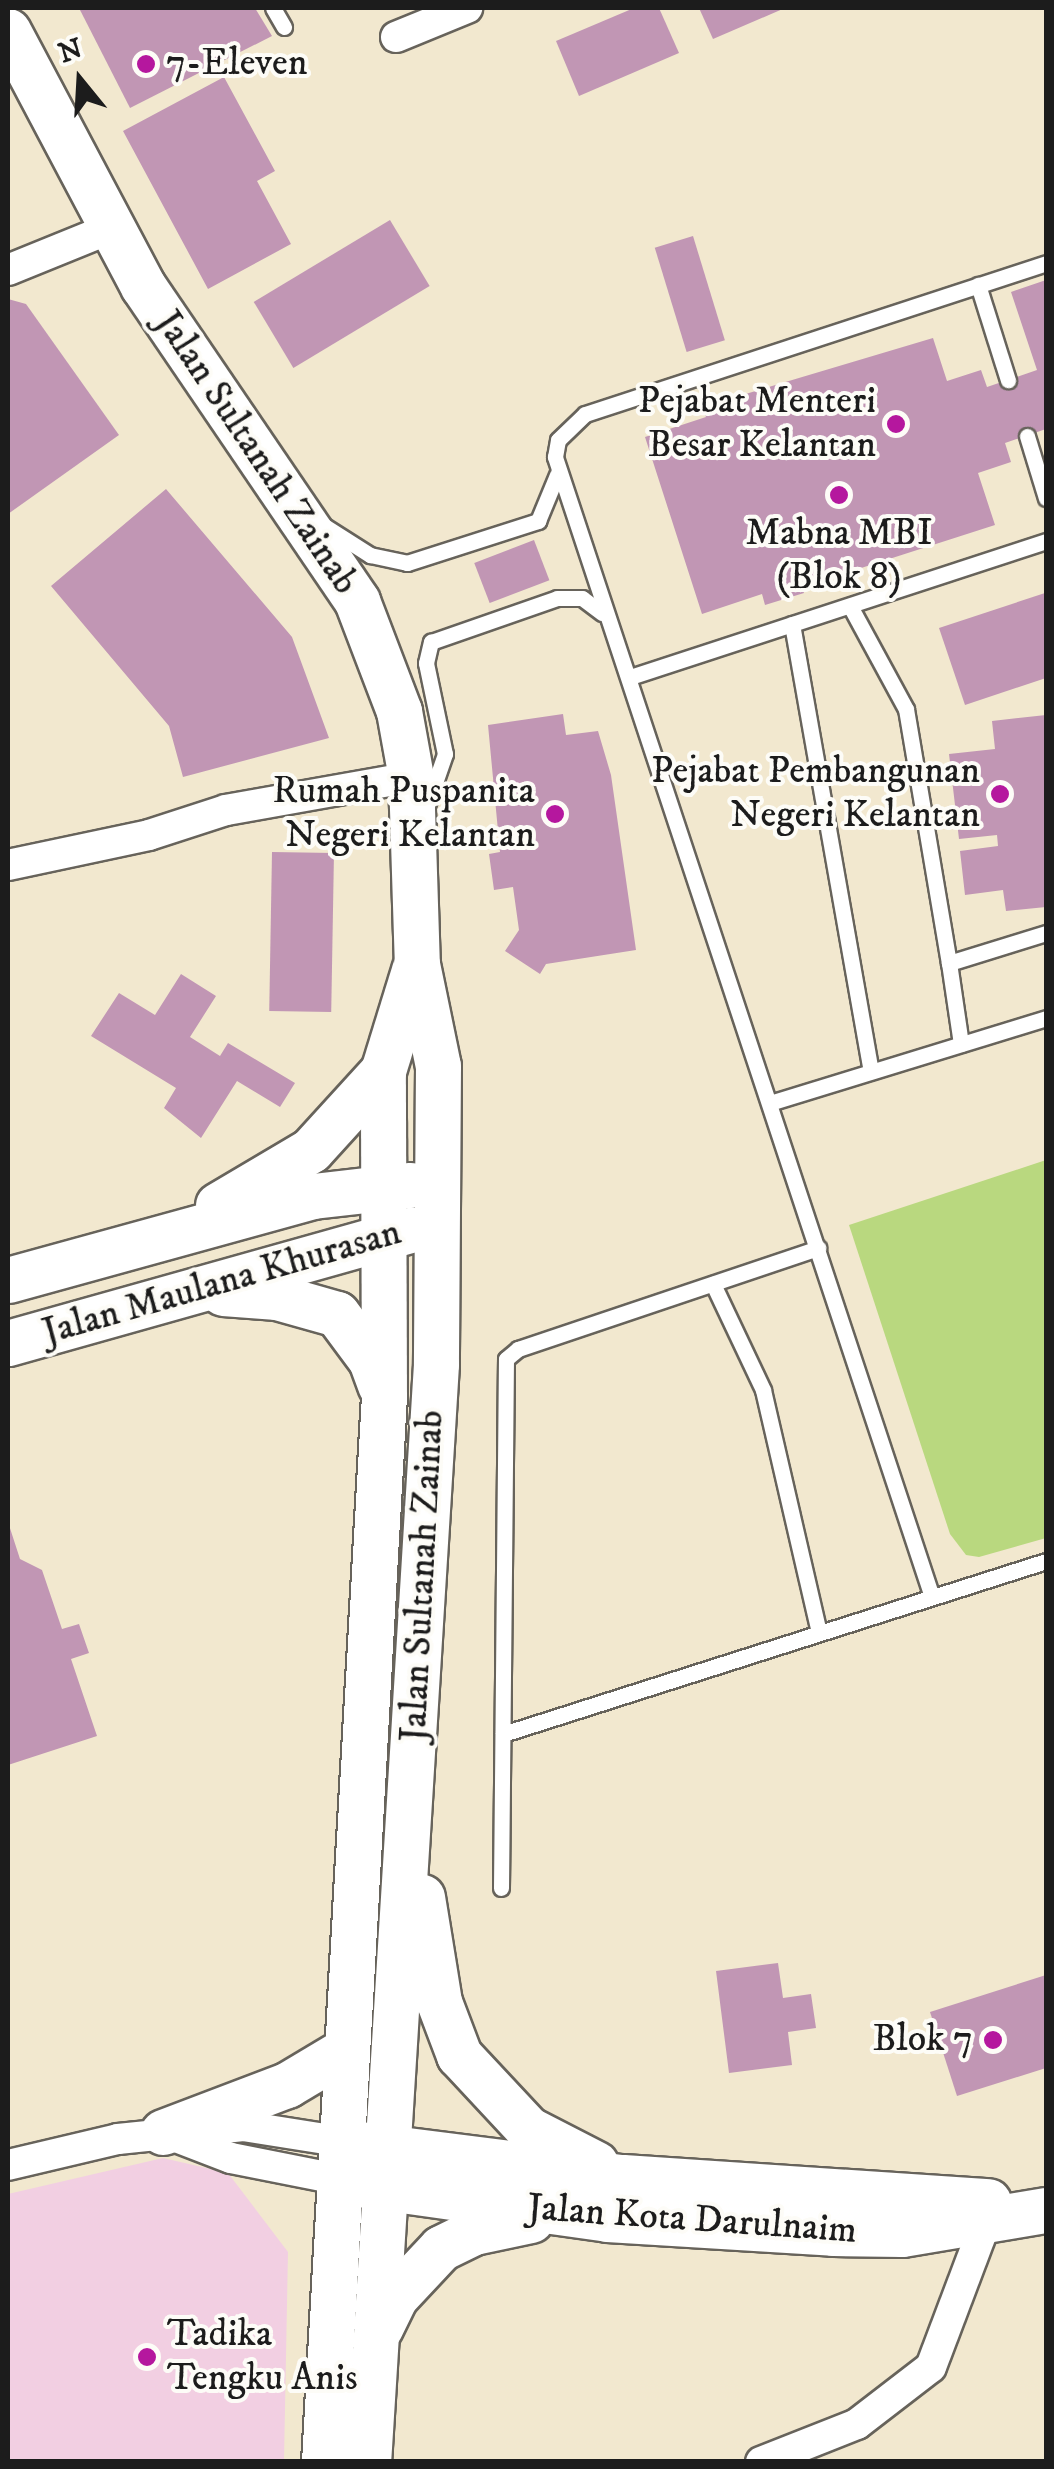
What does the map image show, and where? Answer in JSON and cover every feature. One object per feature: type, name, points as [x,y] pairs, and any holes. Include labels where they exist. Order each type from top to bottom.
[{"type":"main road","name":"Jalan Sultanah Zainab","points":[[8,30],[109,229],[357,601],[380,654],[411,777],[416,964],[438,1066],[436,1364],[368,2462]]},
{"type":"main road","name":"Jalan Sultanah Zainab","points":[[324,2462],[337,2160],[384,1396],[383,1071],[416,964]]},
{"type":"main road","points":[[155,1240],[311,1150],[383,1071]]},
{"type":"main road","name":"Jalan Maulana Khurasan","points":[[8,1280],[312,1196],[384,1188],[437,1202]]},
{"type":"main road","name":"Jalan Maulana Khurasan","points":[[8,1343],[383,1237],[437,1202]]},
{"type":"main road","points":[[194,1290],[277,1296],[336,1314],[371,1360],[384,1396]]},
{"type":"main road","points":[[409,1816],[439,2002],[459,2056],[528,2129],[623,2177]]},
{"type":"main road","points":[[163,2132],[287,2085],[344,2051]]},
{"type":"main road","name":"Jalan Kota Darulnaim","points":[[337,2160],[577,2215],[833,2233],[985,2224],[1046,2207]]},
{"type":"main road","name":"Jalan Kota Darulnaim","points":[[387,2169],[623,2177],[1046,2207]]},
{"type":"main road","points":[[376,2337],[396,2297],[441,2248],[514,2222],[577,2215]]},
{"type":"street","points":[[396,37],[467,8]]},
{"type":"street","points":[[8,270],[109,229]]},
{"type":"street","points":[[8,865],[140,838],[226,810],[411,777]]},
{"type":"street","points":[[8,2164],[163,2132],[243,2126],[337,2160]]},
{"type":"street","points":[[761,2462],[856,2424],[930,2367],[985,2224]]},
{"type":"lane","points":[[273,8],[284,26]]},
{"type":"lane","points":[[932,1597],[630,677],[557,475],[558,440],[585,414],[1046,263]]},
{"type":"lane","points":[[978,285],[1008,380]]},
{"type":"lane","points":[[1027,436],[1046,498]]},
{"type":"lane","points":[[299,510],[370,554],[407,563],[538,521],[557,475]]},
{"type":"lane","points":[[630,677],[1046,541]]},
{"type":"lane","points":[[413,846],[445,754],[426,663],[431,642],[557,598],[582,598],[605,616]]},
{"type":"lane","points":[[850,606],[906,709],[960,1044]]},
{"type":"lane","points":[[792,624],[871,1071]]},
{"type":"lane","points":[[949,963],[1046,933]]},
{"type":"lane","points":[[770,1103],[1046,1018]]},
{"type":"lane","points":[[502,1888],[506,1360],[518,1349],[818,1248]]},
{"type":"lane","points":[[712,1284],[763,1390],[819,1633]]},
{"type":"lane","points":[[503,1734],[1046,1561]]},
{"type":"shaded area","name":"Tadika Tengku Anis","points":[[163,2158],[228,2173],[288,2252],[284,2461],[8,2461],[8,2194]]},
{"type":"green space","points":[[1046,1160],[1046,1538],[979,1557],[966,1555],[950,1534],[849,1225]]},
{"type":"building","points":[[79,8],[255,8],[272,36],[130,108]]},
{"type":"building","points":[[634,8],[659,8],[679,53],[579,96],[556,41]]},
{"type":"building","points":[[699,8],[785,8],[713,39]]},
{"type":"building","points":[[224,77],[275,171],[257,181],[291,244],[208,289],[123,131]]},
{"type":"building","points":[[390,220],[430,286],[293,368],[254,302]]},
{"type":"building","points":[[693,236],[725,340],[687,352],[655,248]]},
{"type":"building","points":[[1046,280],[1046,429],[1005,443],[1011,462],[978,473],[995,525],[802,587],[804,593],[765,605],[762,594],[702,614],[645,437],[706,417],[702,407],[933,338],[947,381],[981,370],[987,387],[1037,370],[1011,292]]},
{"type":"building","points":[[8,299],[26,304],[119,435],[8,514]]},
{"type":"building","points":[[166,489],[292,637],[329,738],[183,777],[169,726],[51,586]]},
{"type":"building","points":[[534,540],[549,580],[490,603],[474,563]]},
{"type":"building","points":[[1045,593],[1046,678],[965,705],[939,628]]},
{"type":"building","name":"Rumah Puspanita Negeri Kelantan","points":[[563,714],[566,735],[598,731],[611,775],[636,950],[546,964],[540,974],[505,951],[519,930],[513,887],[494,890],[489,854],[500,852],[488,725]]},
{"type":"building","name":"Pejabat Pembangunan Negeri Kelantan","points":[[1046,715],[1046,907],[1006,911],[1003,890],[965,895],[960,851],[998,846],[997,835],[959,839],[949,754],[995,749],[992,721]]},
{"type":"building","points":[[272,852],[334,853],[331,1012],[269,1011]]},
{"type":"building","points":[[181,974],[216,996],[190,1037],[220,1056],[228,1043],[295,1083],[280,1107],[237,1081],[201,1138],[164,1108],[176,1088],[91,1036],[119,993],[155,1015]]},
{"type":"building","points":[[8,1522],[20,1559],[42,1570],[62,1629],[79,1624],[89,1653],[71,1659],[97,1736],[8,1765]]},
{"type":"building","points":[[778,1963],[783,1998],[811,1994],[816,2028],[788,2032],[792,2065],[729,2073],[716,1971]]},
{"type":"building","name":"Blok 7","points":[[1046,1975],[1046,2068],[957,2096],[930,2012]]},
{"type":"place","name":"7-Eleven","points":[[146,64]]},
{"type":"place","name":"Pejabat Menteri Besar Kelantan","points":[[896,424]]},
{"type":"place","name":"Mabna MBI (Blok 8)","points":[[839,495]]},
{"type":"place","name":"Pejabat Pembangunan Negeri Kelantan","points":[[1000,794]]},
{"type":"place","name":"Rumah Puspanita Negeri Kelantan","points":[[555,814]]},
{"type":"place","name":"Blok 7","points":[[993,2040]]},
{"type":"place","name":"Tadika Tengku Anis","points":[[147,2357]]}]
